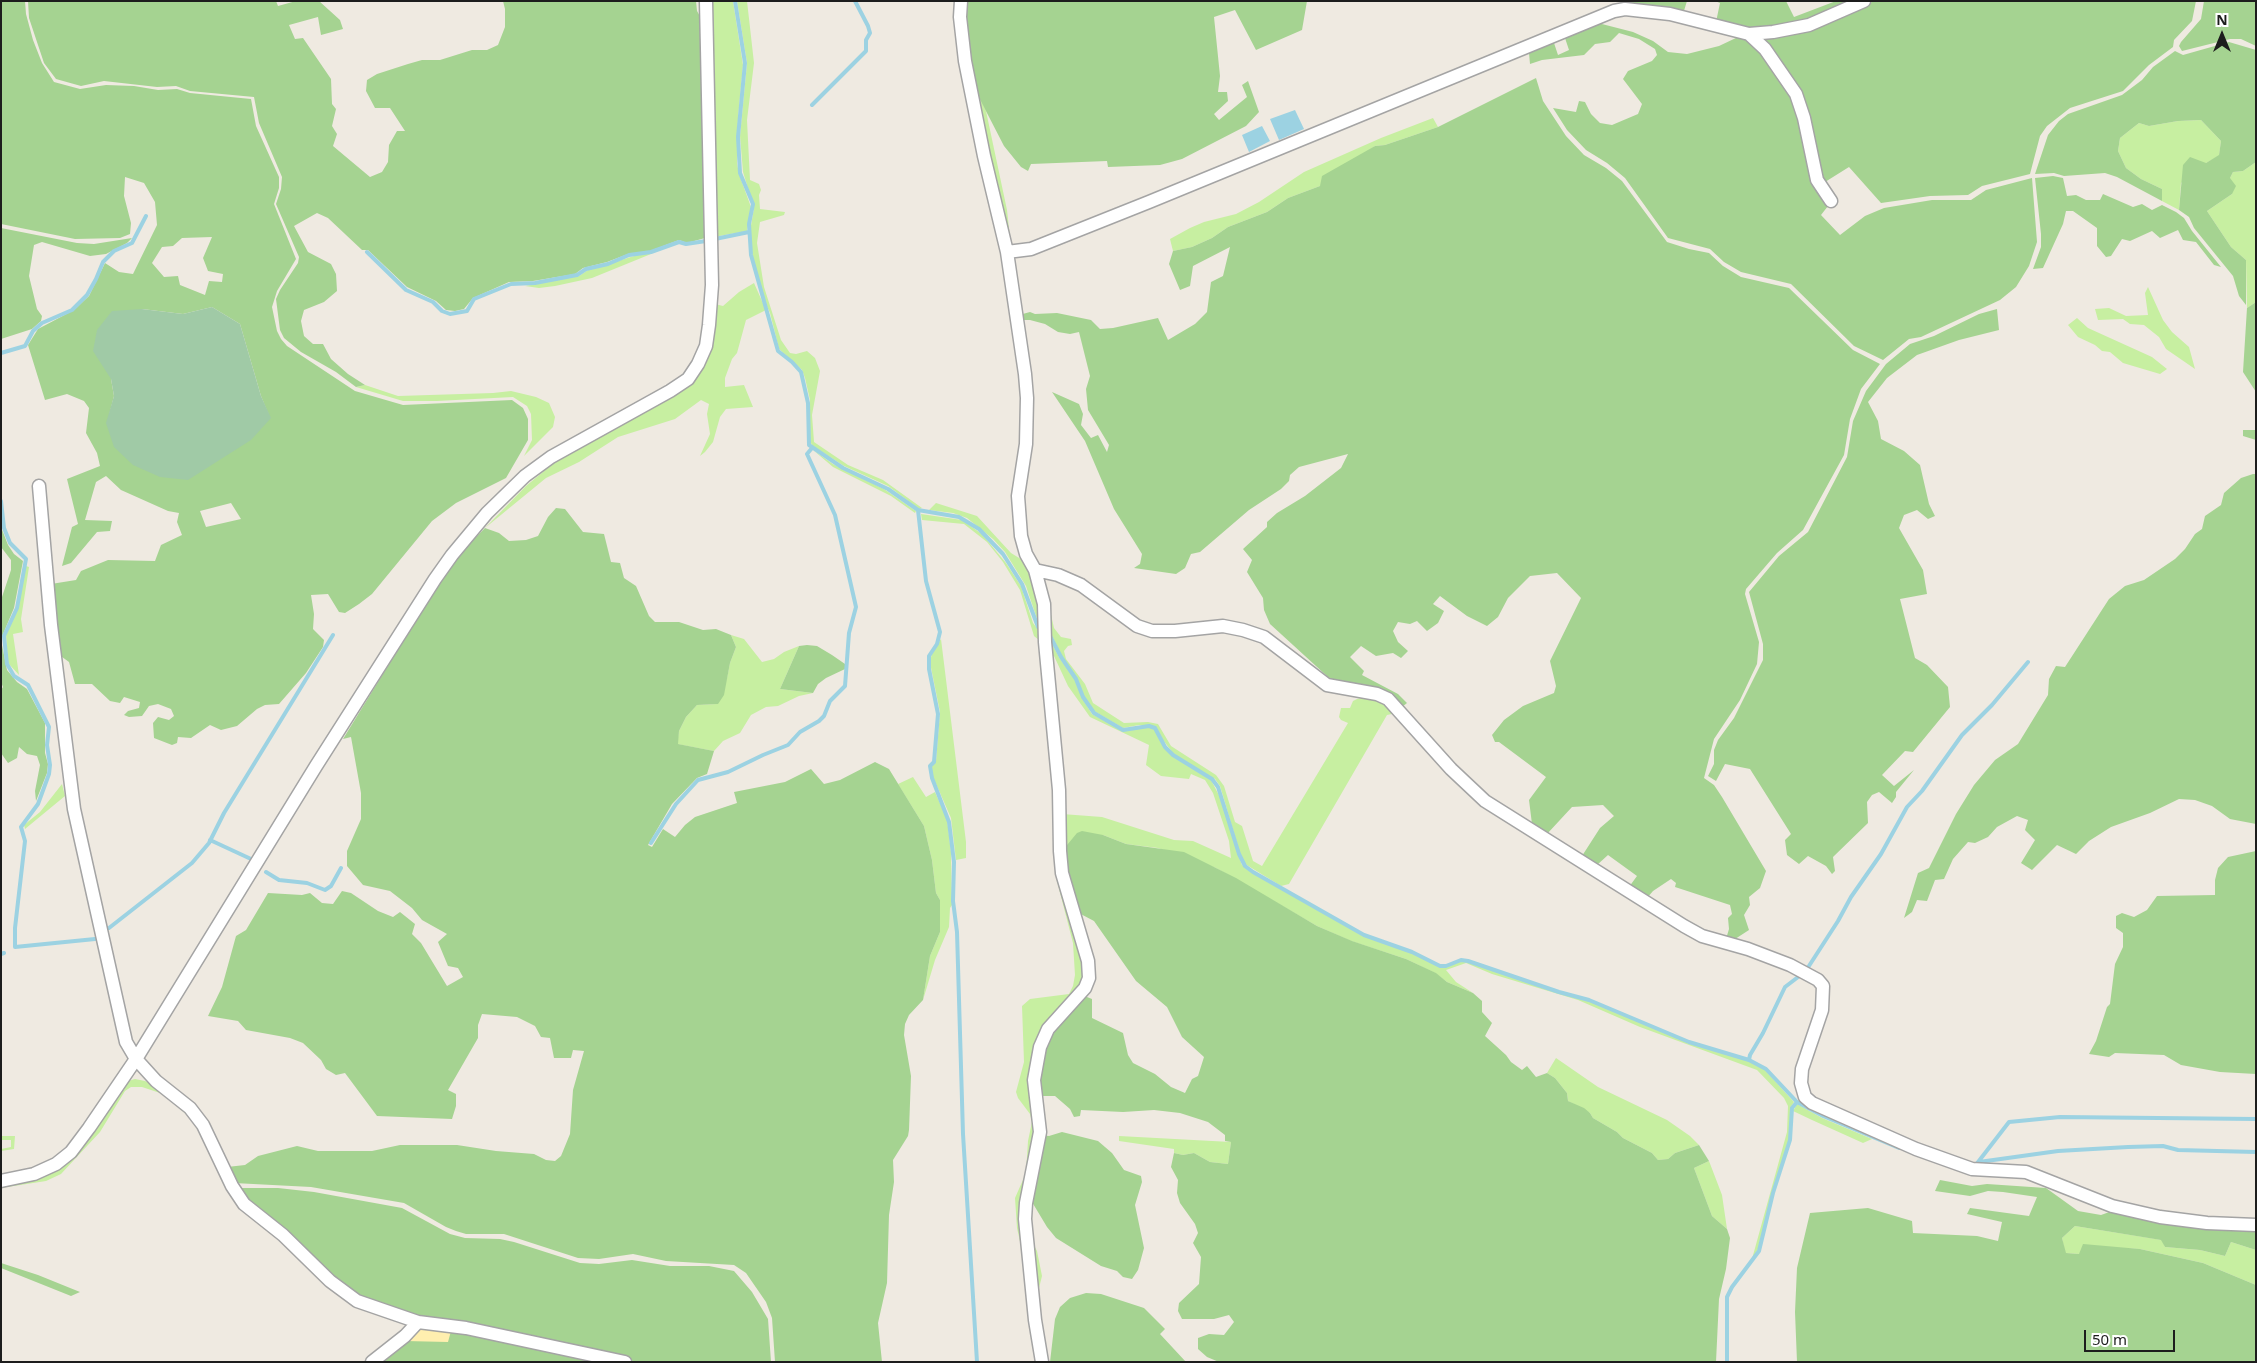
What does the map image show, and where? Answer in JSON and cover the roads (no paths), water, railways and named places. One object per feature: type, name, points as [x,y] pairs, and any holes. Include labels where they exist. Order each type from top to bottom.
[{"type":"street","points":[[1,1180],[34,1174],[56,1164],[70,1152],[89,1128],[136,1059],[316,766],[435,579],[487,513],[525,476],[551,457],[670,391],[688,379],[698,364],[706,346],[712,285],[706,1]]},
{"type":"street","points":[[961,1],[962,39],[965,61],[984,156],[1007,252],[1027,398],[1026,444],[1018,496],[1021,536],[1044,604],[1045,642],[1059,790],[1062,873],[1086,949],[1089,978],[1078,996],[1048,1029],[1040,1046],[1034,1080],[1040,1132],[1026,1204],[1025,1219],[1034,1313],[1042,1362]]},
{"type":"street","points":[[1007,252],[1030,249],[1149,202],[1614,11],[1625,8],[1670,14],[1748,34],[1773,32],[1809,25],[1864,1]]},
{"type":"street","points":[[1748,34],[1765,49],[1796,94],[1804,118],[1817,180],[1831,202]]},
{"type":"street","points":[[39,486],[51,625],[74,809],[126,1042],[136,1059],[156,1082],[190,1108],[203,1125],[232,1186],[244,1204],[284,1235],[330,1281],[357,1301],[418,1322],[466,1328],[625,1362]]},
{"type":"street","points":[[1034,570],[1058,575],[1081,585],[1137,626],[1152,631],[1175,631],[1223,626],[1243,630],[1264,637],[1327,685],[1377,694],[1388,699],[1451,769],[1485,800],[1702,936],[1748,949],[1790,965],[1818,980],[1824,986],[1822,1010],[1802,1069],[1800,1083],[1805,1097],[1812,1104],[1916,1149],[1972,1169],[2026,1172],[2103,1203],[2160,1217],[2207,1223],[2256,1225]]},
{"type":"street","points":[[372,1362],[405,1336],[418,1322]]},
{"type":"water","points":[[1295,110],[1304,129],[1279,140],[1270,119]]},
{"type":"water","points":[[1262,126],[1270,141],[1249,152],[1242,135]]},
{"type":"waterway","points":[[735,1],[745,63],[738,137],[740,173],[753,204],[749,224],[751,255],[778,351],[801,372],[808,403],[809,445],[843,468],[888,489],[918,510],[959,517],[979,529],[1003,554],[1022,584],[1038,627]]},
{"type":"waterway","points":[[812,105],[866,51],[866,40],[870,33],[855,1]]},
{"type":"waterway","points":[[1,353],[25,346],[33,331],[42,323],[72,310],[87,295],[103,262],[114,251],[132,243],[146,216]]},
{"type":"waterway","points":[[715,239],[749,232]]},
{"type":"waterway","points":[[367,252],[406,290],[433,302],[442,311],[450,314],[467,311],[474,299],[511,284],[535,283],[577,275],[586,269],[608,264],[629,255],[651,252],[679,242],[686,244],[706,241]]},
{"type":"waterway","points":[[651,843],[676,804],[698,780],[728,772],[788,745],[800,732],[824,716],[830,701],[845,686],[849,633],[856,607],[835,515],[807,454],[812,448]]},
{"type":"waterway","points":[[1,501],[4,528],[10,543],[26,559],[17,608],[4,636],[7,664],[14,676],[28,685],[49,727],[47,745],[50,765],[49,774],[38,804],[21,827],[25,841],[15,928],[15,947],[95,939]]},
{"type":"waterway","points":[[918,510],[926,581],[940,632],[937,644],[929,656],[929,669],[938,714],[934,762],[930,766],[932,778],[949,822],[954,862],[953,901],[957,932],[963,1134],[977,1362]]},
{"type":"waterway","points":[[1049,634],[1061,657],[1076,679],[1083,697],[1094,713],[1123,730],[1149,726],[1155,728],[1165,747],[1173,755],[1212,779],[1218,787],[1239,854],[1245,866],[1253,872],[1364,935],[1412,952],[1440,966],[1446,966],[1461,960],[1468,961],[1559,992],[1589,1000],[1689,1042],[1749,1060],[1766,1069],[1797,1102],[1823,1116],[1899,1148]]},
{"type":"waterway","points":[[109,928],[192,863],[209,843],[224,813],[333,635]]},
{"type":"waterway","points":[[1807,969],[1851,897],[1881,854],[1907,807],[1922,791],[1962,735],[1992,705],[2028,662]]},
{"type":"waterway","points":[[210,840],[251,859]]},
{"type":"waterway","points":[[266,872],[279,880],[307,883],[325,890],[331,886],[341,868]]},
{"type":"waterway","points":[[1749,1060],[1785,987],[1802,974]]},
{"type":"waterway","points":[[1727,1362],[1727,1297],[1732,1287],[1759,1251],[1773,1193],[1790,1140],[1792,1108],[1797,1102]]},
{"type":"waterway","points":[[1975,1166],[2009,1122],[2060,1117],[2256,1119]]},
{"type":"waterway","points":[[1979,1162],[2058,1151],[2128,1147],[2163,1146],[2178,1150],[2256,1152]]}]
